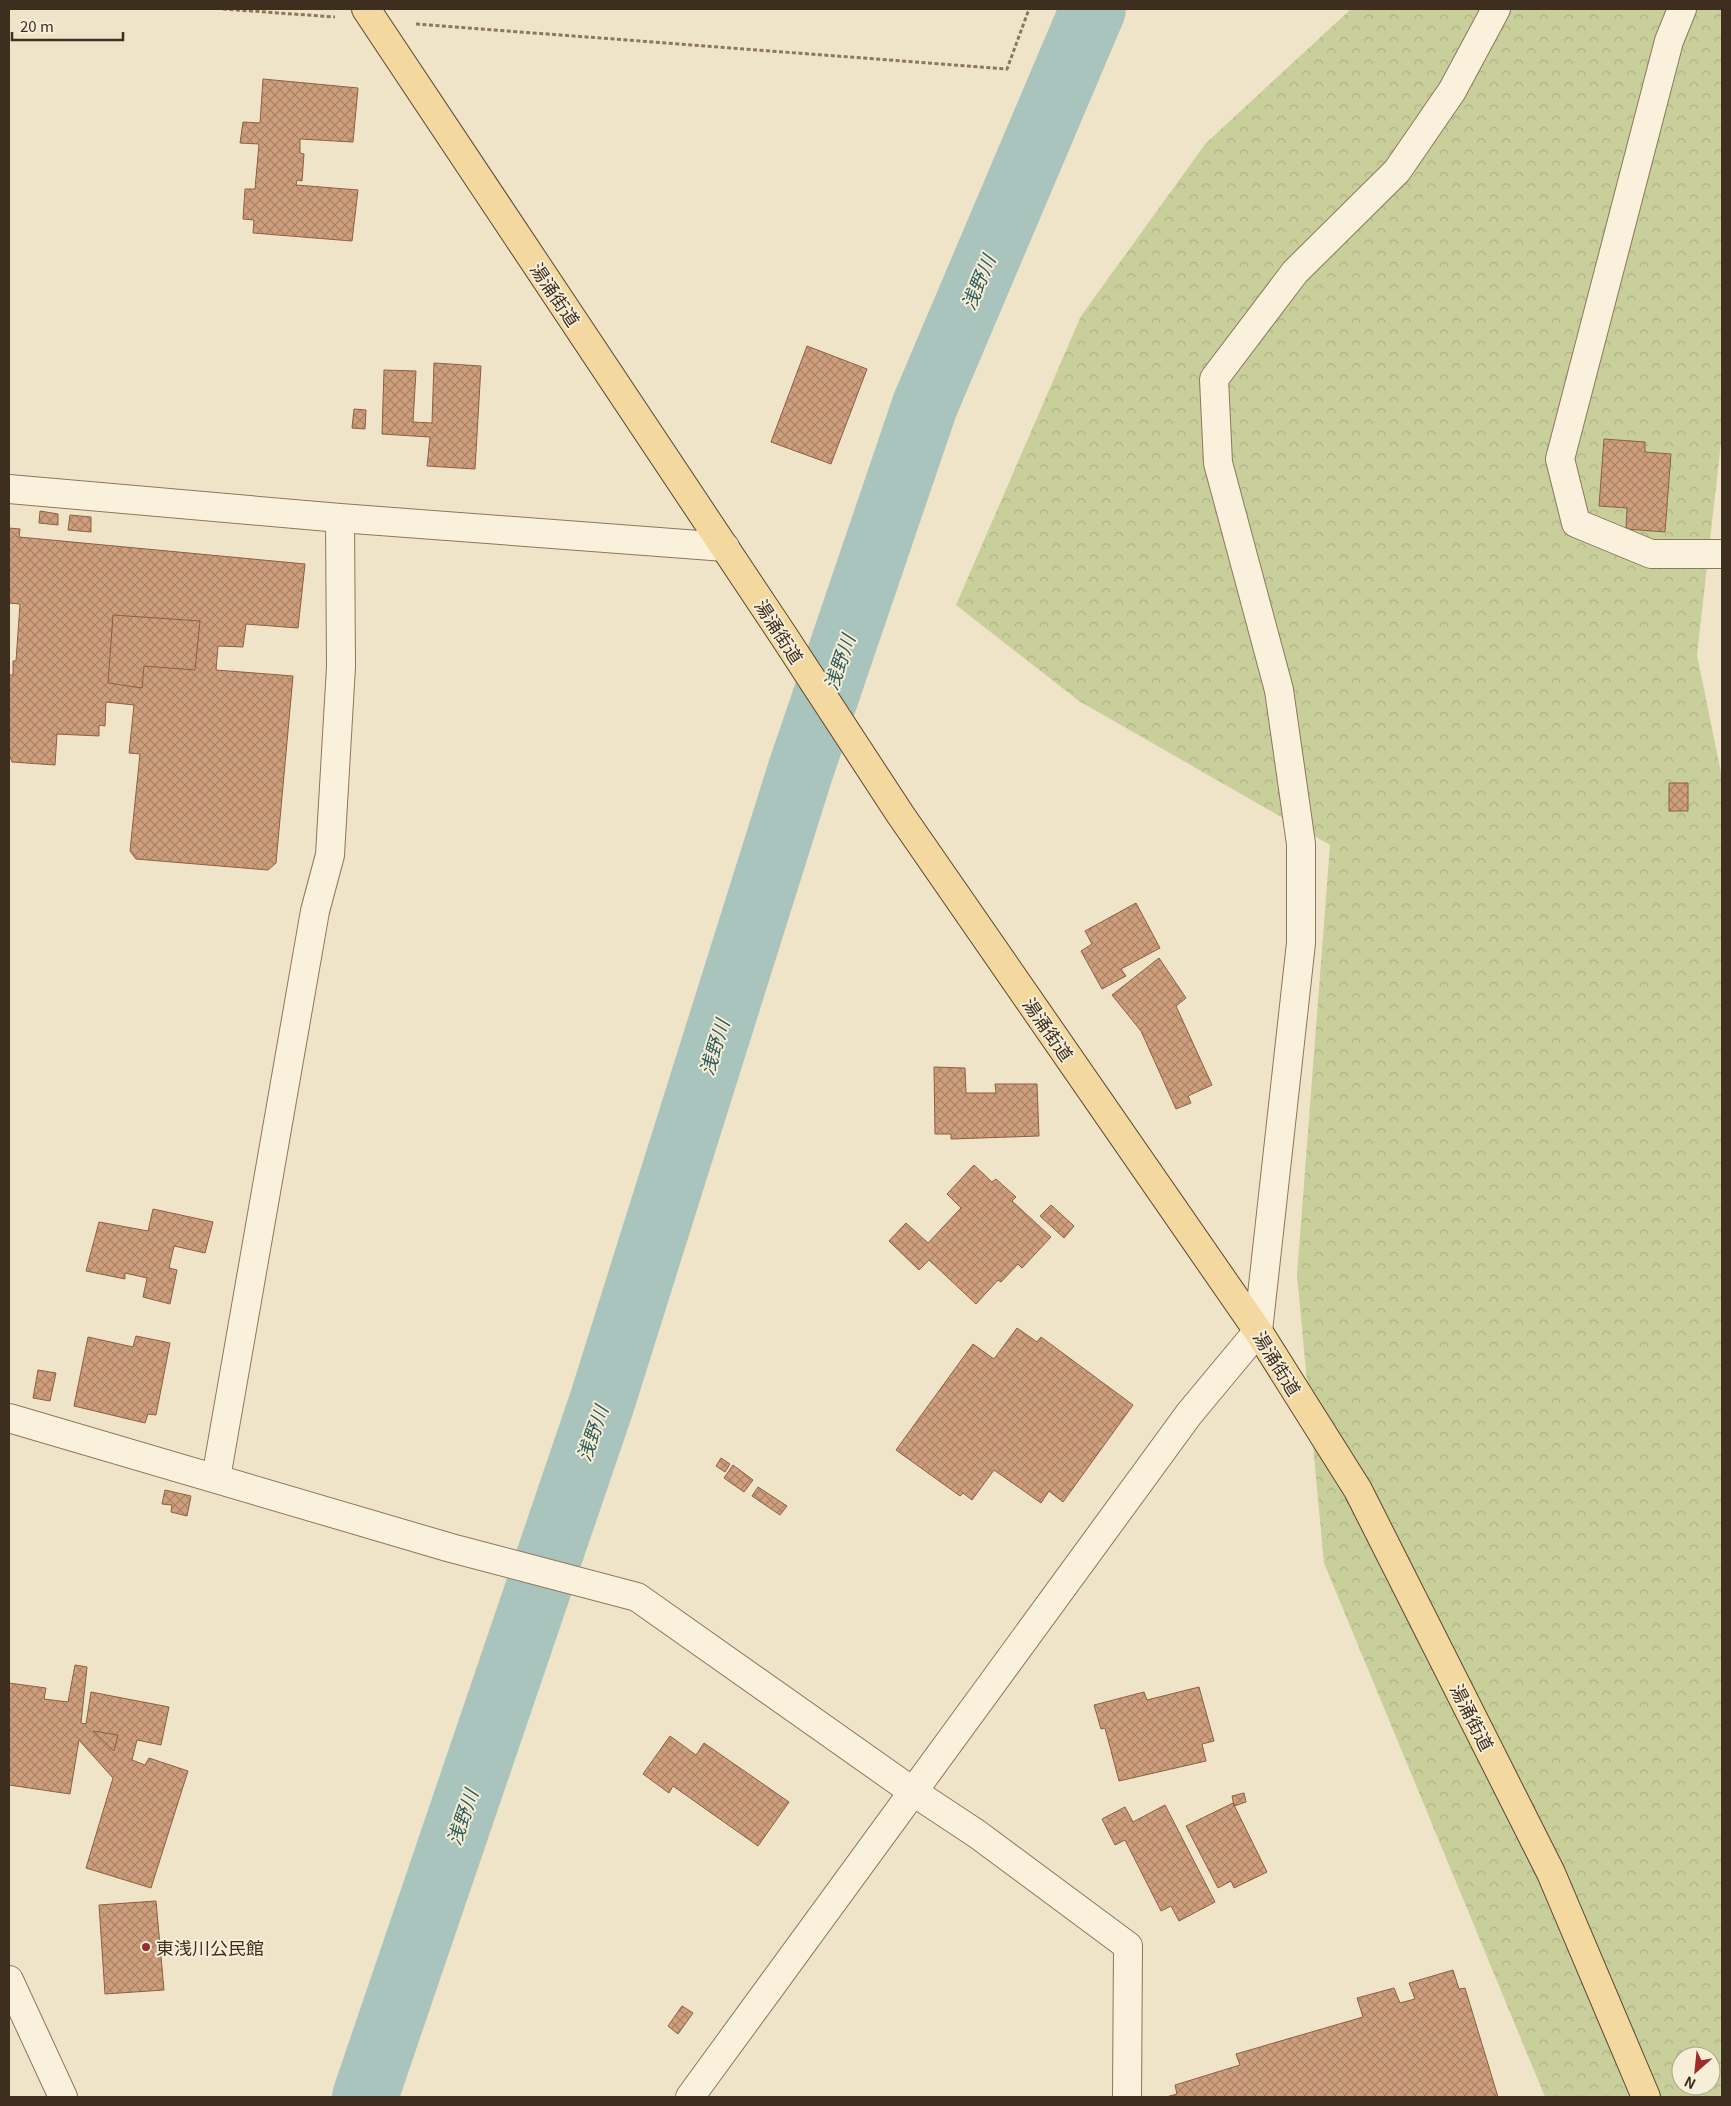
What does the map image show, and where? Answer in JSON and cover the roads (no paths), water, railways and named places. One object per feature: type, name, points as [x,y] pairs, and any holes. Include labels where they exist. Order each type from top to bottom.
[{"type":"main road","name":"湯涌街道","points":[[370,15],[783,634],[900,814],[1258,1330],[1367,1508],[1551,1873],[1646,2097]]},
{"type":"street","points":[[690,2097],[1189,1414],[1258,1330],[1301,943],[1301,844],[1279,690],[1218,464],[1214,379],[1295,272],[1397,171],[1452,91],[1496,9]]},
{"type":"street","points":[[1682,9],[1669,41],[1560,459],[1576,523],[1651,554],[1722,554]]},
{"type":"street","points":[[9,489],[340,518],[725,547]]},
{"type":"street","points":[[216,1478],[315,911],[330,855],[341,667],[340,518]]},
{"type":"street","points":[[9,1418],[451,1548],[637,1597],[912,1791],[977,1834],[1128,1946],[1127,2097]]},
{"type":"street","points":[[9,1980],[63,2097]]},
{"type":"waterway","name":"浅野川","points":[[365,2097],[602,1402],[800,772],[925,405],[1093,9]]},
{"type":"place","name":"東浅川公民館","points":[[146,1947]]}]
